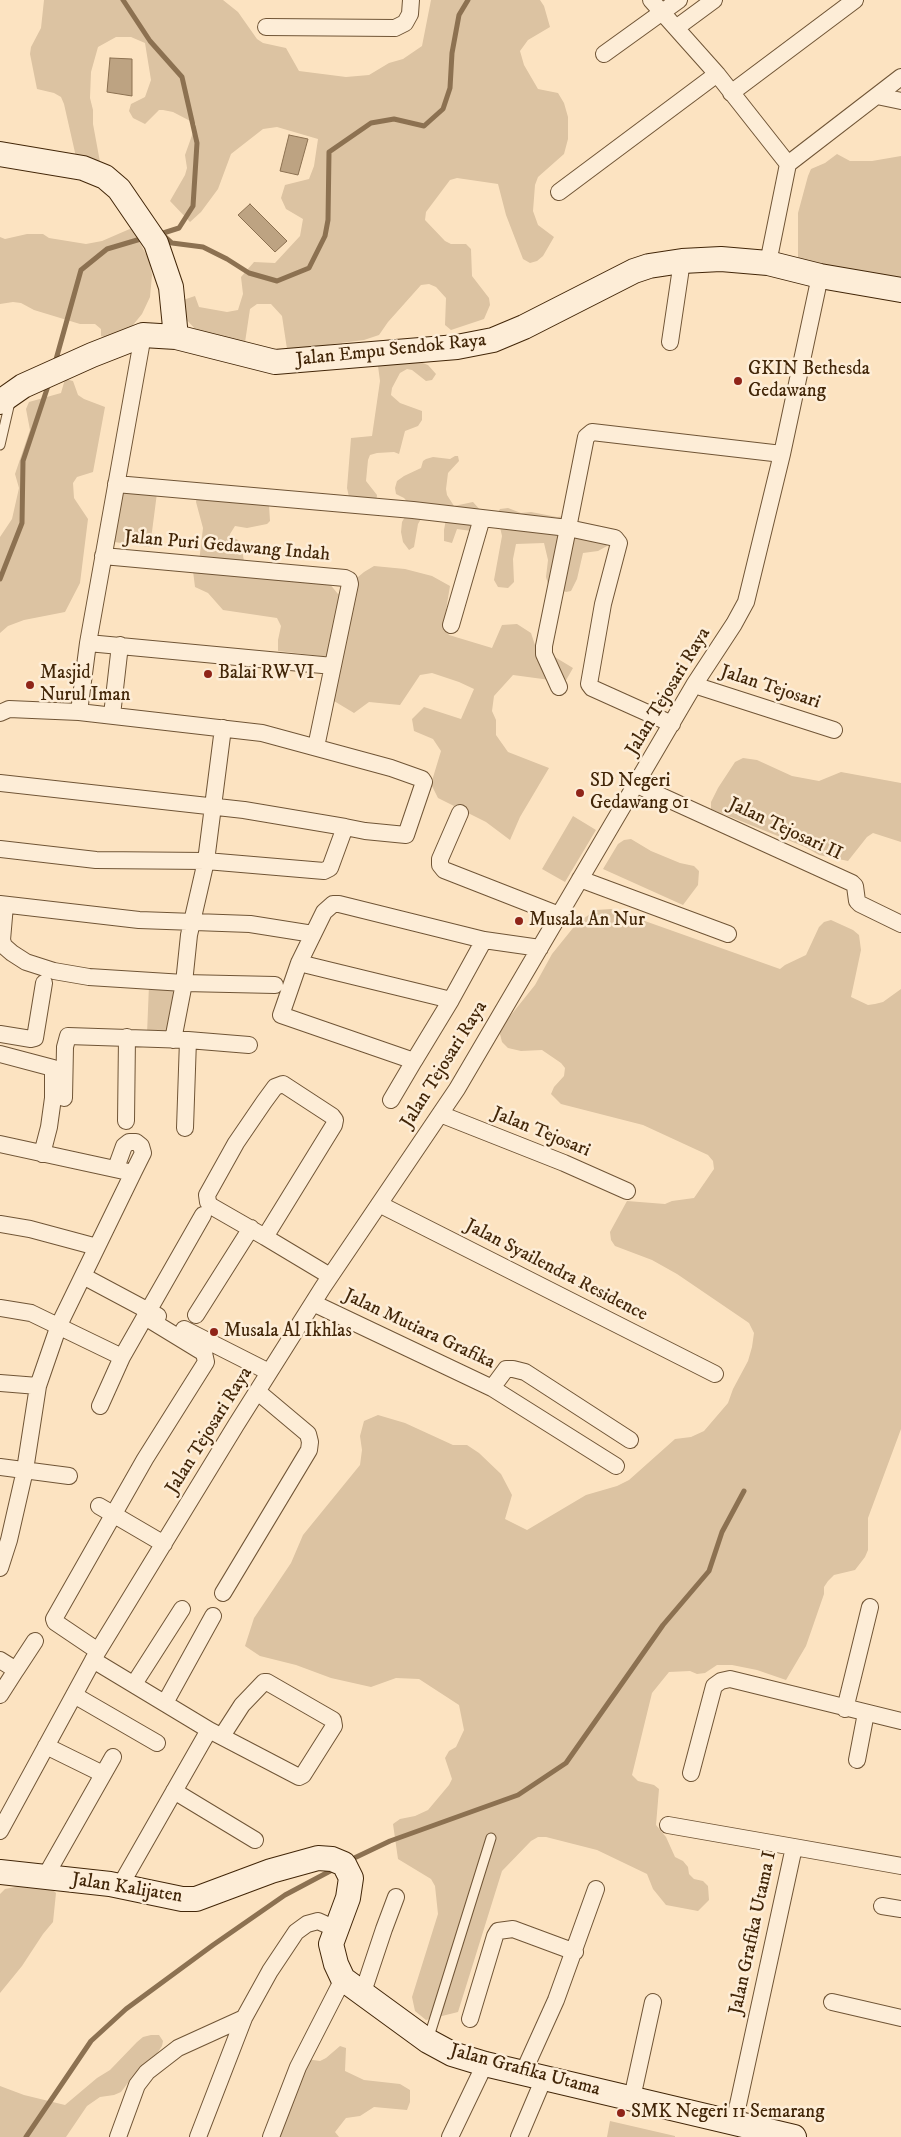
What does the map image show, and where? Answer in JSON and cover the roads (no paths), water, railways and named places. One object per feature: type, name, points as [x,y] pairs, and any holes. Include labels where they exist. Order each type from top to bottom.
[{"type":"street","points":[[266,28],[394,28],[405,23],[410,14],[411,0]]},
{"type":"street","points":[[651,0],[661,14],[676,28],[716,74],[788,164]]},
{"type":"street","points":[[604,54],[679,0]]},
{"type":"street","points":[[676,28],[714,0]]},
{"type":"street","points":[[731,93],[855,0]]},
{"type":"street","points":[[559,192],[716,74]]},
{"type":"street","points":[[768,263],[788,164],[901,78]]},
{"type":"street","points":[[877,96],[901,101]]},
{"type":"street","points":[[0,154],[84,168],[106,178],[128,200],[151,235],[171,287],[176,337]]},
{"type":"street","name":"Jalan Empu Sendok Raya","points":[[12,394],[92,355],[143,335],[176,337],[275,362],[457,347],[493,340],[634,271],[648,266],[682,261],[721,259],[768,263],[820,276],[901,290]]},
{"type":"street","points":[[670,342],[682,261]]},
{"type":"street","name":"Jalan Tejosari Raya","points":[[0,1831],[96,1655],[236,1425],[330,1276],[457,1089],[694,685],[734,624],[746,602],[782,454],[820,276]]},
{"type":"street","name":"Jalan Puri Gedawang Indah","points":[[79,712],[88,643],[143,335]]},
{"type":"street","points":[[559,687],[544,654],[544,646],[586,437],[592,432],[782,454]]},
{"type":"street","points":[[116,484],[413,510],[568,528],[615,538],[618,543],[603,604],[590,686],[672,724]]},
{"type":"street","points":[[451,624],[482,518]]},
{"type":"street","name":"Jalan Puri Gedawang Indah","points":[[103,556],[345,578],[349,580],[350,584],[316,747]]},
{"type":"street","points":[[88,643],[333,666]]},
{"type":"street","points":[[112,715],[120,645]]},
{"type":"street","name":"Jalan Tejosari","points":[[694,685],[834,730]]},
{"type":"street","points":[[0,713],[9,709],[79,712],[262,733],[391,768],[422,779],[424,782],[412,822],[406,835],[374,832],[213,806],[0,783]]},
{"type":"street","points":[[185,1128],[181,1040],[184,983],[189,936],[206,861],[223,728]]},
{"type":"street","name":"Jalan Tejosari II","points":[[637,785],[852,882],[855,886],[857,901],[860,904],[901,924]]},
{"type":"street","points":[[460,813],[440,859],[440,865],[444,870],[559,915]]},
{"type":"street","points":[[0,849],[96,860],[206,861],[328,870],[345,827]]},
{"type":"street","points":[[580,879],[728,934]]},
{"type":"street","points":[[414,1061],[283,1016],[281,1012],[299,963],[328,907],[339,904],[484,940],[540,948]]},
{"type":"street","points":[[275,985],[184,983],[89,977],[54,971],[26,962],[4,946],[2,940],[2,905],[139,920],[250,924],[313,934]]},
{"type":"street","points":[[391,1100],[451,1000],[484,940]]},
{"type":"street","points":[[299,963],[451,1000]]},
{"type":"street","points":[[0,1034],[35,1038],[44,983]]},
{"type":"street","points":[[64,1098],[65,1047],[68,1036],[127,1037],[249,1045]]},
{"type":"street","points":[[126,1121],[127,1037]]},
{"type":"street","points":[[0,1054],[53,1068],[53,1098],[49,1127],[42,1154]]},
{"type":"street","points":[[196,1315],[258,1232],[334,1125],[335,1120],[332,1116],[283,1084],[275,1087],[236,1144],[207,1195],[208,1202],[211,1206],[258,1232],[330,1276]]},
{"type":"street","name":"Jalan Tejosari","points":[[440,1114],[564,1163],[627,1191]]},
{"type":"street","points":[[0,1568],[4,1540],[25,1470],[38,1386],[59,1325],[143,1153],[141,1146],[136,1142],[129,1142],[124,1146],[116,1168]]},
{"type":"street","points":[[0,1144],[133,1173]]},
{"type":"street","name":"Jalan Syailendra Residence","points":[[379,1204],[715,1374]]},
{"type":"street","points":[[100,1406],[122,1357],[203,1215]]},
{"type":"street","points":[[0,1224],[30,1229],[97,1247]]},
{"type":"street","points":[[83,1276],[147,1314],[204,1353],[206,1362],[145,1460],[54,1619],[55,1622],[134,1684],[216,1733],[299,1777],[303,1776],[334,1726],[333,1720],[267,1682],[261,1684],[216,1733],[174,1791],[120,1886]]},
{"type":"street","name":"Jalan Mutiara Grafika","points":[[313,1303],[492,1388],[506,1369],[525,1372],[630,1440]]},
{"type":"street","points":[[0,1308],[31,1313],[122,1357]]},
{"type":"street","points":[[147,1314],[265,1370]]},
{"type":"street","points":[[0,1383],[38,1386]]},
{"type":"street","points":[[492,1388],[616,1466]]},
{"type":"street","points":[[223,1593],[309,1450],[308,1434],[258,1392]]},
{"type":"street","points":[[0,1467],[69,1476]]},
{"type":"street","points":[[99,1506],[113,1516],[164,1544]]},
{"type":"street","points":[[845,1708],[870,1607]]},
{"type":"street","points":[[134,1684],[182,1609]]},
{"type":"street","points":[[165,1703],[214,1616]]},
{"type":"street","points":[[0,1695],[35,1641]]},
{"type":"street","points":[[0,1660],[16,1670]]},
{"type":"street","points":[[691,1773],[714,1686],[721,1681],[730,1679],[901,1721]]},
{"type":"street","points":[[74,1695],[156,1743]]},
{"type":"street","points":[[857,1760],[866,1713]]},
{"type":"street","points":[[46,1746],[103,1774]]},
{"type":"street","points":[[45,1877],[113,1757]]},
{"type":"street","points":[[174,1791],[255,1840]]},
{"type":"street","name":"Jalan Grafika Utama I","points":[[668,1825],[794,1847],[734,2123]]},
{"type":"street","points":[[794,1847],[901,1866]]},
{"type":"street","name":"Jalan Kalijaten","points":[[0,1872],[120,1886],[182,1899],[196,1899],[271,1871],[327,1857],[343,1867],[351,1885],[336,1929]]},
{"type":"street","points":[[519,2137],[534,2075],[596,1889]]},
{"type":"street","points":[[363,1992],[396,1897]]},
{"type":"street","points":[[882,1906],[901,1909]]},
{"type":"street","points":[[198,2137],[244,2018],[270,1971],[296,1932],[307,1924],[318,1921],[336,1929],[331,1944],[332,1952],[344,1979],[298,2067],[271,2137]]},
{"type":"street","points":[[470,2019],[498,1931],[513,1929],[575,1952]]},
{"type":"street","name":"Jalan Grafika Utama","points":[[344,1979],[428,2041],[452,2054],[485,2064],[794,2137]]},
{"type":"street","points":[[632,2098],[653,2002]]},
{"type":"street","points":[[832,2002],[901,2018]]},
{"type":"street","points":[[118,2137],[137,2085],[147,2072],[178,2048],[244,2018]]},
{"type":"street","points":[[450,2137],[485,2064]]},
{"type":"lane","points":[[0,445],[12,394]]},
{"type":"lane","points":[[428,2041],[492,1838]]},
{"type":"waterway","points":[[123,0],[150,41],[182,77],[197,143],[193,206],[179,228],[157,235]]},
{"type":"waterway","points":[[162,234],[172,243],[203,247],[249,273],[277,281],[309,268],[325,236],[328,220],[329,152],[371,123],[394,119],[424,126],[443,109],[450,88],[452,53],[459,15],[468,0]]},
{"type":"waterway","points":[[55,363],[81,270],[107,249],[144,238]]},
{"type":"waterway","points":[[0,579],[22,523],[23,461],[49,383]]},
{"type":"waterway","points":[[348,1861],[390,1841],[518,1795],[566,1763],[663,1625],[709,1571],[722,1532],[744,1491]]},
{"type":"waterway","points":[[26,2137],[91,2041],[126,2009],[285,1895],[334,1869]]},
{"type":"place","name":"GKIN Bethesda Gedawang","points":[[738,381]]},
{"type":"place","name":"Balai RW VI","points":[[208,674]]},
{"type":"place","name":"Masjid Nurul Iman","points":[[30,685]]},
{"type":"place","name":"SD Negeri Gedawang 01","points":[[580,793]]},
{"type":"place","name":"Musala An Nur","points":[[519,921]]},
{"type":"place","name":"Musala Al Ikhlas","points":[[214,1332]]},
{"type":"place","name":"SMK Negeri 11 Semarang","points":[[621,2113]]}]
